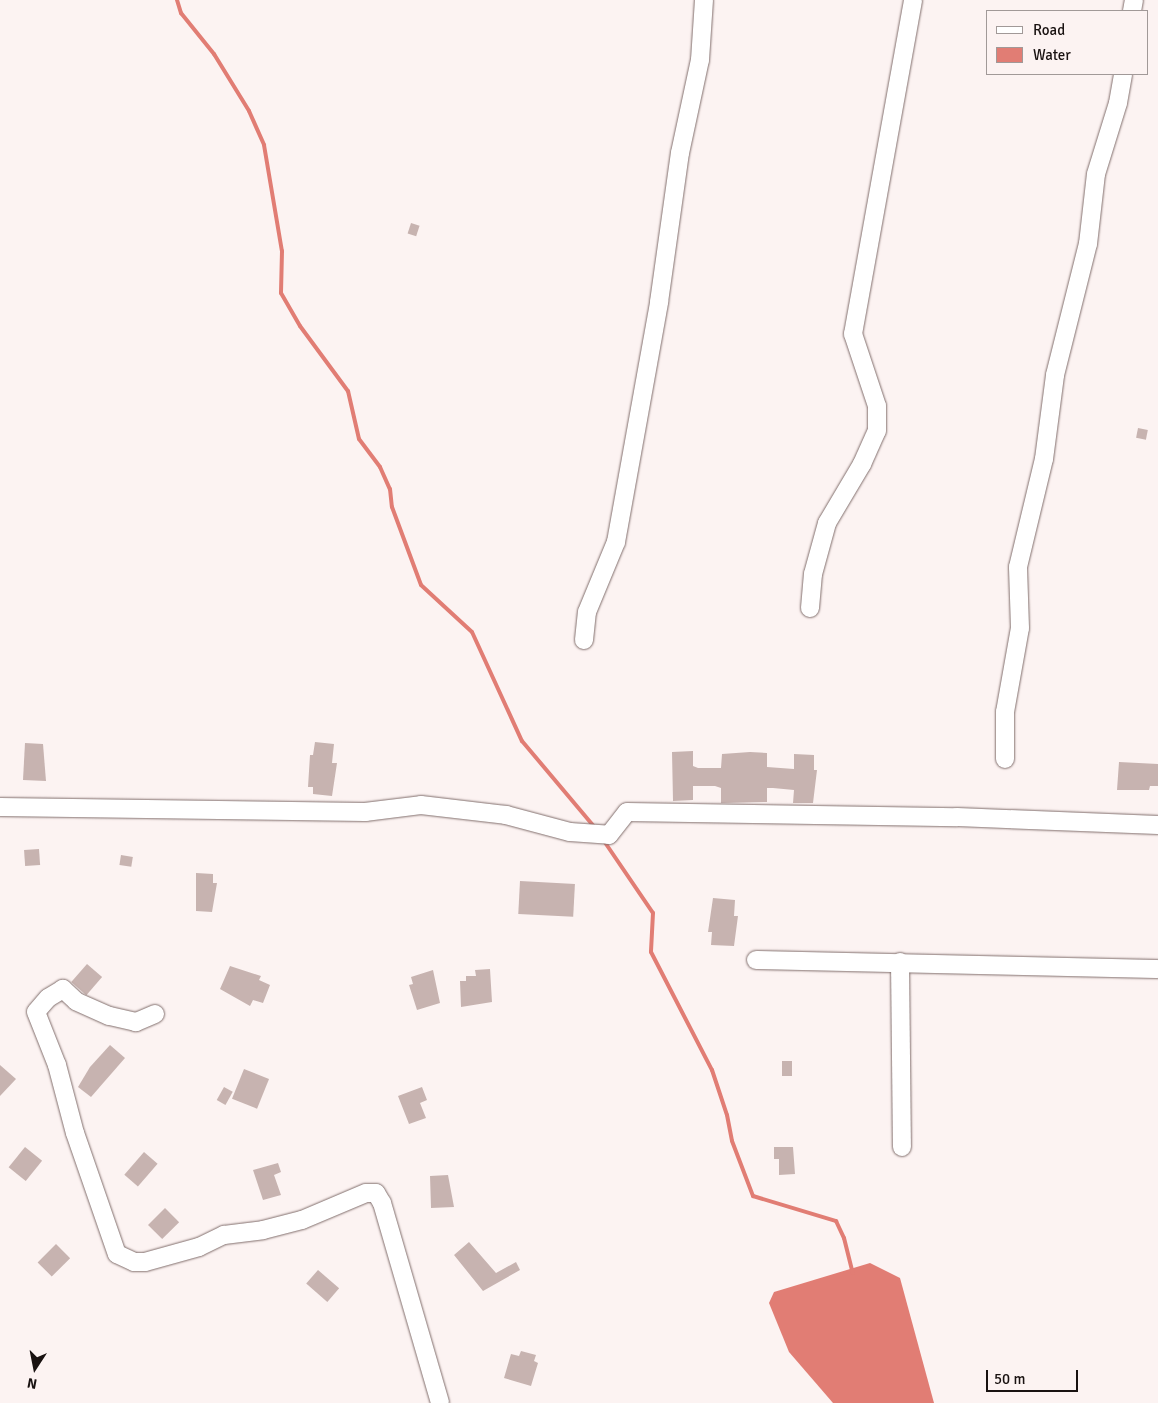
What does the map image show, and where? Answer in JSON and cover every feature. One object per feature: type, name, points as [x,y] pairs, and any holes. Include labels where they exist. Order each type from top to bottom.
[{"type":"street","points":[[584,640],[587,612],[616,542],[659,302],[680,153],[700,60],[704,0]]},
{"type":"street","points":[[810,608],[813,574],[827,523],[862,464],[877,431],[877,406],[854,334],[913,0]]},
{"type":"street","points":[[1005,759],[1005,712],[1020,628],[1018,567],[1044,459],[1055,375],[1088,244],[1096,174],[1118,103],[1123,75]]},
{"type":"street","points":[[0,807],[365,812],[421,805],[506,815],[570,832],[608,835],[627,812],[957,817],[1158,825]]},
{"type":"street","points":[[756,960],[1158,968]]},
{"type":"street","points":[[900,962],[902,1147]]},
{"type":"street","points":[[155,1014],[136,1022],[109,1016],[76,1001],[63,989],[48,998],[36,1012],[57,1066],[75,1134],[117,1254],[134,1262],[145,1262],[199,1247],[224,1235],[263,1230],[302,1220],[366,1193],[376,1193],[382,1203],[440,1403]]},
{"type":"water","points":[[870,1263],[900,1278],[934,1403],[833,1403],[789,1352],[769,1303],[774,1292]]},
{"type":"building","points":[[411,223],[420,226],[416,236],[408,233]]},
{"type":"building","points":[[1138,428],[1148,430],[1146,440],[1136,438]]},
{"type":"building","points":[[315,742],[334,744],[332,763],[337,763],[332,796],[313,794],[313,787],[308,787],[310,755],[313,755]]},
{"type":"building","points":[[25,743],[43,744],[46,781],[23,780]]},
{"type":"building","points":[[693,751],[693,766],[698,768],[721,768],[722,754],[750,752],[767,753],[767,767],[794,769],[794,754],[814,755],[814,770],[817,770],[813,803],[793,803],[794,790],[767,788],[767,802],[721,803],[721,788],[715,786],[693,786],[693,800],[673,801],[672,752]]},
{"type":"building","points":[[1119,762],[1158,764],[1158,786],[1150,786],[1149,790],[1117,790]]},
{"type":"building","points":[[39,849],[40,865],[25,866],[24,850]]},
{"type":"building","points":[[121,855],[133,857],[131,867],[119,865]]},
{"type":"building","points":[[196,873],[213,874],[213,883],[217,883],[212,912],[196,911]]},
{"type":"building","points":[[520,881],[575,884],[573,917],[518,914]]},
{"type":"building","points":[[713,898],[735,900],[734,916],[738,916],[734,946],[711,945],[712,932],[708,932]]},
{"type":"building","points":[[87,964],[102,977],[86,995],[71,982]]},
{"type":"building","points":[[230,966],[261,976],[259,980],[270,985],[263,1003],[253,1000],[250,1006],[220,989]]},
{"type":"building","points":[[490,969],[492,1002],[461,1007],[460,981],[466,981],[466,976],[476,976],[475,970]]},
{"type":"building","points":[[433,970],[440,1003],[417,1010],[409,985],[413,984],[411,977]]},
{"type":"building","points":[[110,1045],[125,1058],[91,1097],[78,1087],[90,1067]]},
{"type":"building","points":[[782,1061],[792,1061],[792,1076],[782,1076]]},
{"type":"building","points":[[0,1065],[16,1079],[0,1096]]},
{"type":"building","points":[[244,1069],[269,1079],[257,1109],[232,1099]]},
{"type":"building","points":[[224,1087],[233,1092],[225,1105],[217,1100]]},
{"type":"building","points":[[422,1087],[427,1100],[420,1103],[426,1118],[409,1124],[398,1096]]},
{"type":"building","points":[[25,1147],[42,1161],[26,1181],[9,1167]]},
{"type":"building","points":[[774,1147],[793,1147],[795,1174],[779,1175],[779,1159],[774,1159]]},
{"type":"building","points":[[144,1152],[158,1164],[138,1186],[124,1175]]},
{"type":"building","points":[[278,1163],[281,1172],[274,1175],[281,1195],[263,1200],[253,1170]]},
{"type":"building","points":[[448,1175],[454,1207],[431,1208],[430,1176]]},
{"type":"building","points":[[165,1208],[179,1222],[162,1239],[148,1225]]},
{"type":"building","points":[[469,1242],[496,1273],[516,1262],[520,1270],[483,1291],[454,1255]]},
{"type":"building","points":[[56,1244],[70,1258],[52,1277],[38,1262]]},
{"type":"building","points":[[318,1270],[339,1288],[327,1302],[306,1284]]},
{"type":"building","points":[[521,1351],[536,1355],[534,1361],[538,1363],[531,1386],[504,1378],[511,1354],[519,1356]]},
{"type":"waterway","points":[[177,0],[181,13],[214,54],[249,111],[264,145],[282,251],[281,293],[300,326],[348,391],[359,439],[380,467],[390,489],[392,507],[421,585],[472,632],[522,741],[596,829]]},
{"type":"waterway","points":[[604,841],[653,913],[651,952],[712,1070],[727,1115],[732,1141],[753,1196],[836,1221],[844,1238],[853,1273]]}]
